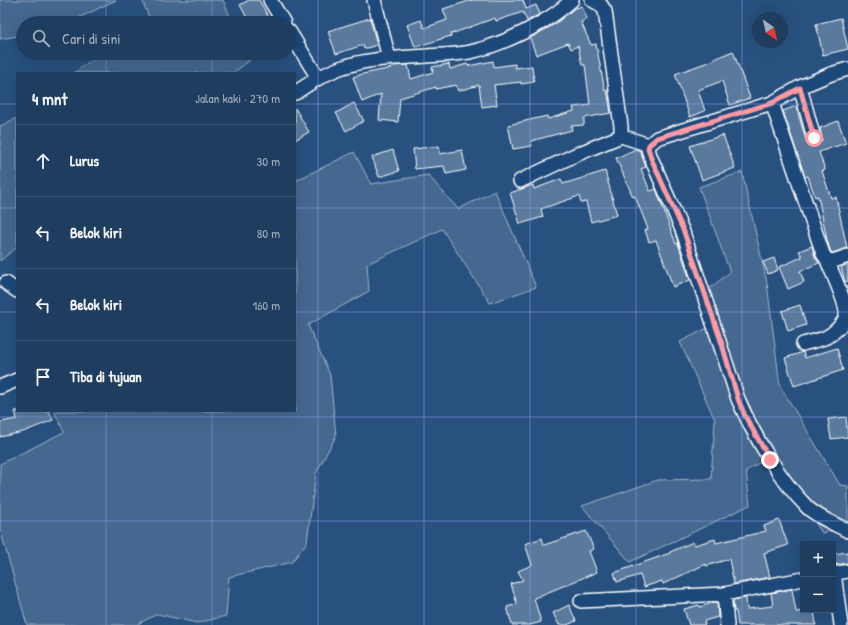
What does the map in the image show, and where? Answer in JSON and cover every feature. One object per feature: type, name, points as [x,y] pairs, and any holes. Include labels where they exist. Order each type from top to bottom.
[{"type":"street","points":[[270,0],[280,16]]},
{"type":"street","points":[[374,0],[389,58]]},
{"type":"street","points":[[296,92],[318,78],[343,67],[389,58],[469,52],[504,41],[543,22],[564,8],[572,0]]},
{"type":"street","points":[[601,2],[605,11],[621,126],[621,136]]},
{"type":"street","points":[[296,42],[318,78]]},
{"type":"street","points":[[848,69],[831,74],[772,103],[657,138],[649,145],[648,148],[684,232],[722,344],[738,399],[745,416],[770,460],[809,508],[823,518],[848,531]]},
{"type":"street","points":[[800,88],[814,138]]},
{"type":"street","points":[[772,103],[823,254],[846,305],[846,315],[843,322],[836,330],[829,336],[803,344]]},
{"type":"street","points":[[520,181],[575,155],[621,136],[649,145]]},
{"type":"street","points":[[827,260],[833,261],[848,256]]},
{"type":"street","points":[[6,283],[16,289]]},
{"type":"street","points":[[0,387],[16,380]]},
{"type":"street","points":[[836,574],[848,571]]},
{"type":"street","points":[[834,577],[841,625]]},
{"type":"street","points":[[581,602],[724,594],[800,580]]},
{"type":"street","points":[[724,594],[727,625]]},
{"type":"shaded area","points":[[0,0],[116,0],[83,16],[16,16],[16,36],[0,39]]},
{"type":"shaded area","points":[[142,0],[223,0],[230,16],[149,16]]},
{"type":"shaded area","points":[[92,60],[249,61],[234,72],[75,72]]},
{"type":"shaded area","points":[[16,118],[16,248],[0,261],[0,126]]},
{"type":"shaded area","points":[[354,152],[371,184],[428,175],[458,209],[495,191],[536,287],[490,303],[442,229],[367,264],[369,291],[308,325],[330,375],[336,436],[316,473],[307,542],[292,562],[229,577],[226,616],[197,623],[157,614],[136,625],[27,625],[0,529],[0,464],[64,432],[54,412],[296,412],[296,181]]},
{"type":"shaded area","points":[[742,172],[767,283],[780,386],[840,485],[848,486],[848,528],[822,533],[772,455],[746,471],[750,505],[630,562],[582,506],[658,480],[711,479],[715,420],[680,342],[719,322],[709,289],[730,272],[699,187]]},
{"type":"building","points":[[249,0],[259,0],[268,16],[246,16],[240,5]]},
{"type":"building","points":[[472,0],[523,0],[526,9],[536,5],[540,14],[527,21],[523,12],[496,21],[495,18],[451,34],[451,36],[415,47],[407,25],[421,20],[424,28],[447,20],[443,9]]},
{"type":"building","points":[[582,6],[587,19],[581,22],[591,45],[596,44],[611,113],[584,118],[584,125],[571,126],[572,130],[531,141],[532,146],[513,149],[508,125],[547,116],[548,119],[574,111],[573,107],[590,105],[585,65],[582,65],[578,46],[571,49],[568,43],[536,55],[530,38],[555,24],[573,9]]},
{"type":"building","points":[[370,18],[377,45],[364,49],[363,45],[336,54],[328,31]]},
{"type":"building","points":[[841,18],[848,49],[823,55],[816,24]]},
{"type":"building","points":[[733,51],[750,98],[730,105],[722,81],[698,90],[705,111],[690,117],[675,74],[714,60]]},
{"type":"building","points":[[493,61],[494,67],[515,64],[515,68],[532,66],[534,82],[494,85],[497,105],[482,107],[479,85],[458,91],[456,85],[436,89],[436,87],[400,98],[398,122],[379,120],[381,94],[362,102],[353,77],[392,68],[392,66],[408,65],[411,79],[433,72],[432,67],[449,64],[450,69],[467,64],[468,66]]},
{"type":"building","points":[[354,103],[364,121],[346,131],[336,113]]},
{"type":"building","points":[[796,106],[806,140],[809,144],[816,146],[819,144],[822,140],[820,128],[838,121],[846,143],[819,152],[825,170],[822,171],[831,198],[836,197],[847,248],[832,253],[827,240],[818,196],[815,197],[808,176],[805,177],[783,111]]},
{"type":"building","points":[[296,110],[309,132],[296,139]]},
{"type":"building","points":[[723,135],[735,168],[702,180],[690,146]]},
{"type":"building","points":[[439,146],[440,154],[462,150],[466,170],[446,174],[444,166],[415,169],[413,149]]},
{"type":"building","points":[[636,149],[640,151],[646,167],[641,169],[650,191],[656,189],[676,244],[678,243],[690,280],[673,287],[656,240],[649,242],[645,230],[648,229],[635,196],[633,197],[616,158]]},
{"type":"building","points":[[393,150],[399,171],[379,177],[372,157]]},
{"type":"building","points":[[605,171],[617,215],[591,222],[586,202],[581,203],[579,196],[541,209],[543,217],[520,224],[510,193],[533,185],[534,189],[561,179],[563,184]]},
{"type":"building","points":[[812,246],[815,257],[819,263],[800,271],[804,282],[788,289],[779,267],[802,257],[799,251]]},
{"type":"building","points":[[774,258],[778,270],[768,274],[763,262]]},
{"type":"building","points":[[848,264],[848,281],[845,282],[841,267]]},
{"type":"building","points":[[800,305],[806,325],[788,331],[782,311]]},
{"type":"building","points":[[837,348],[843,370],[794,386],[785,358],[803,352],[805,358]]},
{"type":"building","points":[[15,411],[49,412],[53,420],[23,432],[0,437],[0,422],[17,419]]},
{"type":"building","points":[[846,417],[848,437],[831,439],[828,419]]},
{"type":"building","points":[[779,520],[788,545],[764,553],[770,577],[734,584],[729,559],[706,566],[706,564],[663,584],[662,581],[644,587],[640,575],[617,582],[614,573],[670,553],[693,542],[695,545],[715,539],[716,543],[766,531],[764,526]]},
{"type":"building","points":[[586,531],[594,549],[589,551],[597,572],[534,598],[541,622],[530,625],[512,625],[507,607],[517,604],[511,584],[523,580],[518,571],[532,565],[525,544],[542,538],[544,545]]},
{"type":"building","points":[[848,552],[848,563],[836,565],[836,554]]},
{"type":"building","points":[[792,589],[796,612],[814,613],[816,625],[738,625],[733,600],[746,598],[747,609],[773,606],[771,593]]},
{"type":"building","points":[[717,602],[718,617],[704,621],[705,625],[689,625],[684,609],[699,605],[700,607]]},
{"type":"building","points":[[569,605],[576,621],[567,625],[559,625],[553,613]]},
{"type":"route","points":[[770,460],[745,416],[738,399],[722,344],[684,232],[648,148],[652,141],[657,138],[772,103],[800,88],[814,138]]}]
